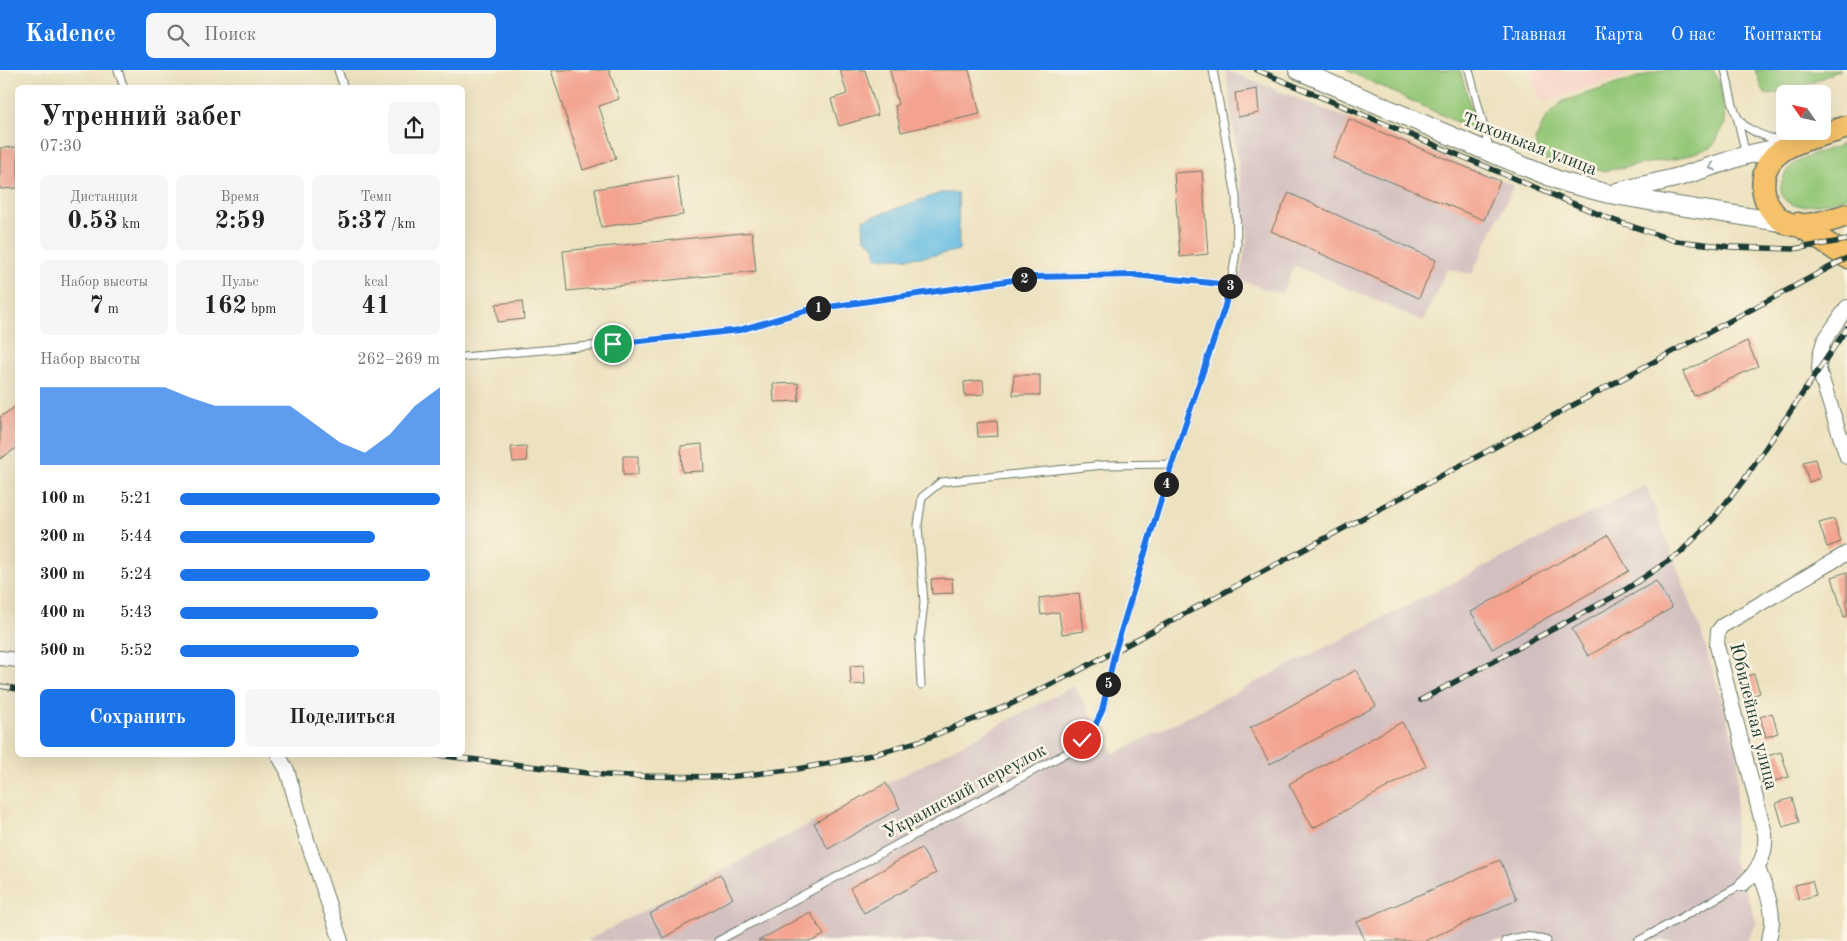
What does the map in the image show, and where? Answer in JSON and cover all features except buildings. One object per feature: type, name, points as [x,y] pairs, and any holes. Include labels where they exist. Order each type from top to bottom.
[{"type":"main road","points":[[1847,127],[1792,145],[1776,155],[1764,175],[1763,186],[1767,203],[1793,224],[1828,243],[1847,257]]},
{"type":"main road","points":[[1793,224],[1825,222],[1847,215]]},
{"type":"street","name":"Тихонькая улица","points":[[1298,70],[1563,182],[1609,194],[1793,224]]},
{"type":"street","points":[[1609,194],[1680,177],[1746,155],[1792,145]]},
{"type":"street","points":[[1847,307],[1824,341],[1820,354],[1819,370],[1847,458]]},
{"type":"street","name":"Юбилейная улица","points":[[1743,884],[1758,868],[1765,850],[1765,834],[1717,646],[1718,632],[1722,626],[1847,553]]},
{"type":"street","points":[[0,658],[15,660]]},
{"type":"street","points":[[279,757],[287,770],[307,840],[341,941]]},
{"type":"street","points":[[1758,868],[1771,903],[1771,930],[1768,941]]},
{"type":"lane","points":[[118,70],[123,85]]},
{"type":"lane","points":[[338,70],[343,85]]},
{"type":"lane","name":"Украинский переулок","points":[[718,941],[1072,750],[1093,730],[1102,711],[1115,651],[1172,464],[1225,306],[1230,285],[1237,245],[1236,196],[1213,70]]},
{"type":"lane","points":[[1469,70],[1491,153]]},
{"type":"lane","points":[[1726,70],[1746,155]]},
{"type":"lane","points":[[1737,116],[1766,138],[1792,145]]},
{"type":"lane","points":[[465,357],[613,344],[740,330],[808,310],[1034,277],[1134,275],[1230,285]]},
{"type":"lane","points":[[921,685],[919,646],[924,603],[918,526],[922,497],[941,482],[1104,465],[1172,464]]},
{"type":"lane","points":[[1638,941],[1743,884]]},
{"type":"lane","points":[[1505,941],[1524,936],[1534,936],[1547,941]]},
{"type":"shaded area","points":[[1226,70],[1514,185],[1472,274],[1447,269],[1423,321],[1294,265],[1282,294],[1239,280],[1248,236]]},
{"type":"shaded area","points":[[1530,70],[1643,70],[1541,103]]},
{"type":"shaded area","points":[[1646,485],[1700,628],[1739,759],[1733,858],[1757,923],[1747,941],[586,941],[1074,686],[1114,754]]},
{"type":"green space","points":[[1346,70],[1460,70],[1478,132]]},
{"type":"green space","points":[[1661,70],[1713,70],[1720,85],[1725,123],[1715,143],[1709,148],[1679,158],[1602,171],[1545,160],[1538,155],[1535,140],[1545,119],[1563,101]]},
{"type":"green space","points":[[1755,70],[1840,70],[1805,85],[1776,85],[1776,93],[1765,94]]},
{"type":"green space","points":[[1847,143],[1847,197],[1808,206],[1797,206],[1789,203],[1783,197],[1782,183],[1790,167],[1808,157]]},
{"type":"water","points":[[941,193],[958,193],[959,250],[918,257],[876,257],[874,245],[864,238],[863,220]]},
{"type":"railway","points":[[1257,70],[1610,219],[1676,241],[1732,247],[1793,249],[1847,240]]},
{"type":"railway","points":[[453,757],[604,775],[727,777],[798,769],[872,755],[920,741],[1009,705],[1076,672],[1847,258]]},
{"type":"railway","points":[[1421,700],[1622,592],[1680,553],[1714,518],[1746,477],[1847,328]]},
{"type":"railway","points":[[0,686],[15,688]]},
{"type":"route","points":[[613,344],[740,330],[808,310],[1034,277],[1134,275],[1230,285],[1225,306],[1172,464],[1115,651],[1100,718],[1093,730],[1082,740]]}]
